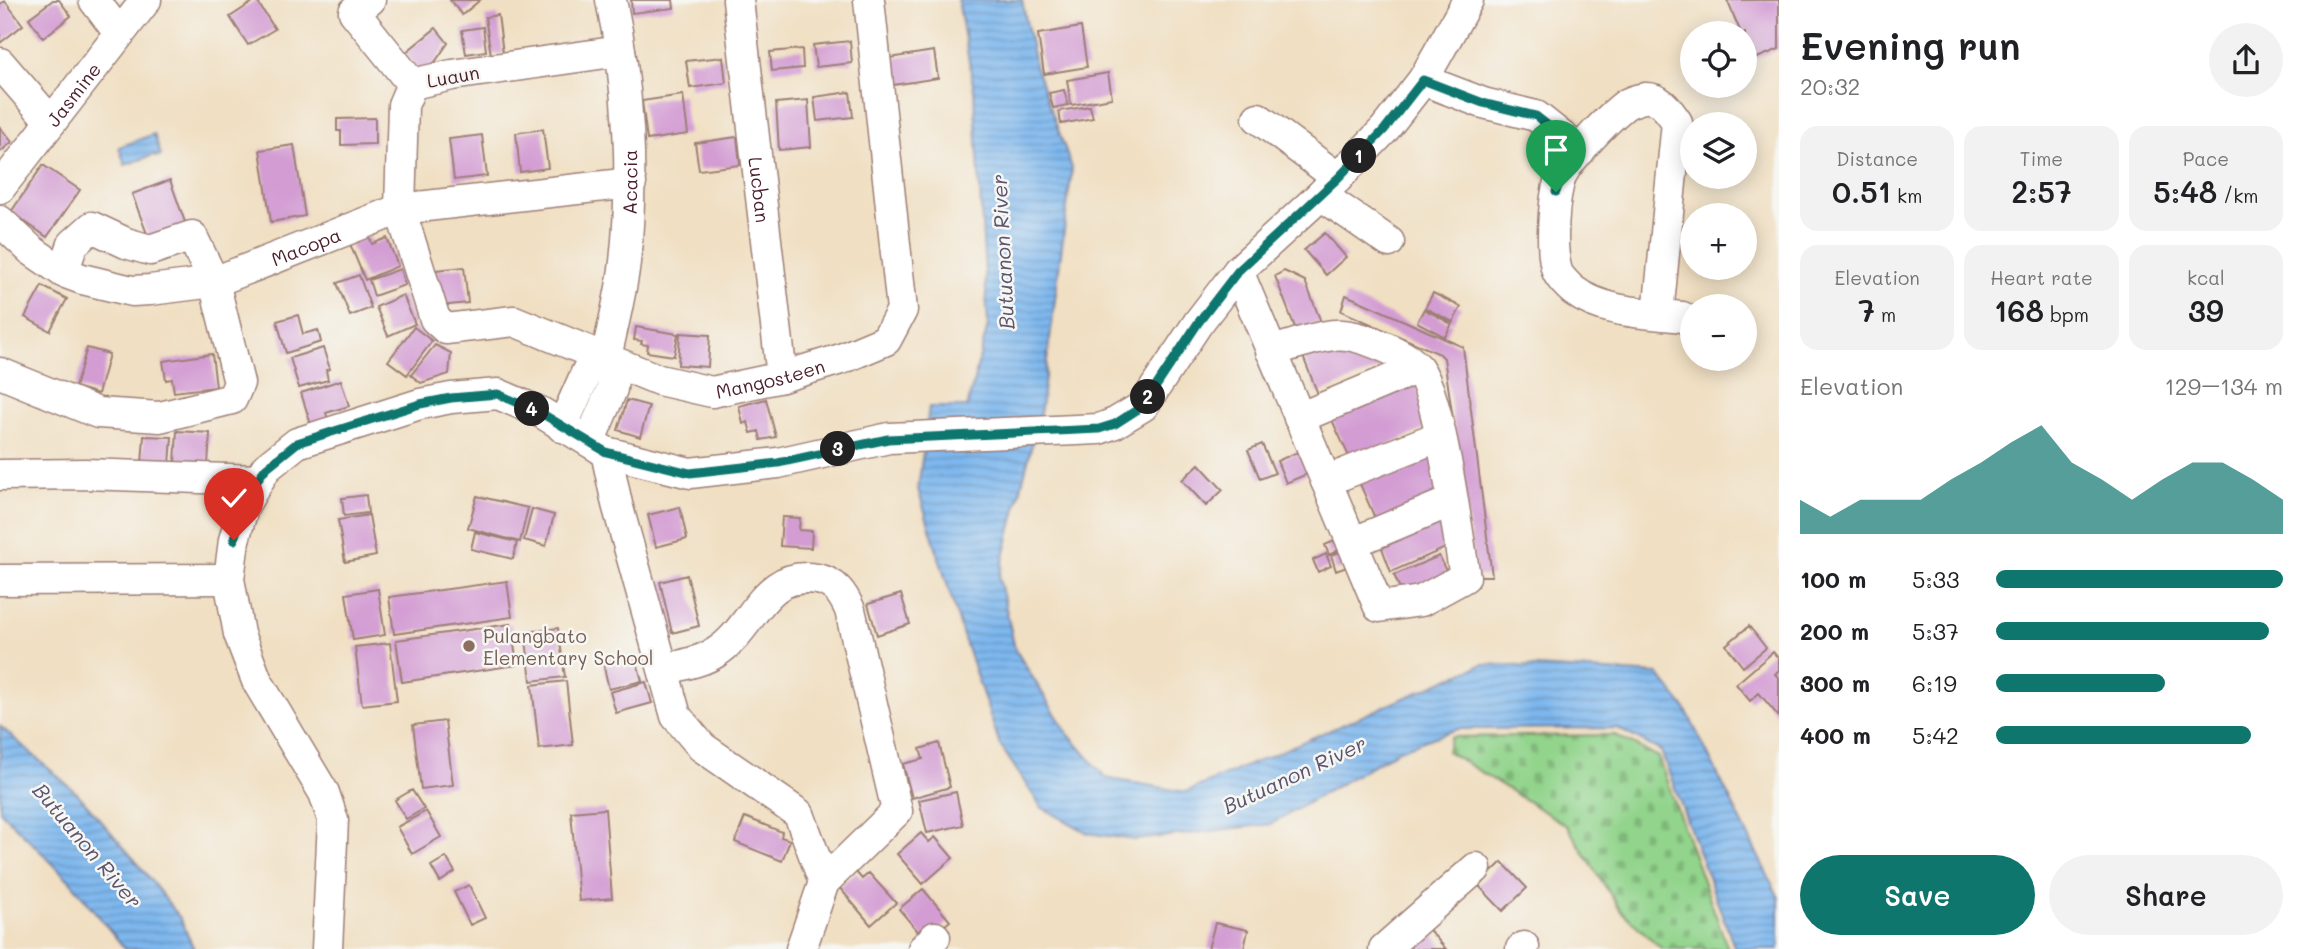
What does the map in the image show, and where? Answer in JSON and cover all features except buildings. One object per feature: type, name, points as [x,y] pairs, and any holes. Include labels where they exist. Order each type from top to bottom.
[{"type":"street","points":[[94,0],[119,33]]},
{"type":"street","name":"Jasmine","points":[[0,188],[146,0]]},
{"type":"street","name":"Acacia","points":[[598,446],[612,389],[613,379],[605,360],[625,265],[631,183],[620,51],[611,0]]},
{"type":"street","name":"Lucban","points":[[738,0],[782,377]]},
{"type":"street","name":"Mangosteen","points":[[400,209],[435,319],[446,329],[514,321],[659,380],[712,392],[782,377],[841,359],[886,340],[902,310],[869,0]]},
{"type":"street","points":[[327,949],[333,820],[324,793],[257,681],[239,634],[229,579],[234,540],[244,505],[266,468],[297,443],[420,404],[498,394],[541,413],[598,446],[690,473],[778,463],[888,439],[1099,429],[1115,424],[1143,406],[1198,323],[1238,271],[1384,130],[1423,80],[1468,0]]},
{"type":"street","points":[[362,6],[412,84]]},
{"type":"street","name":"Luaun","points":[[400,209],[403,105],[412,84],[452,75],[620,51]]},
{"type":"street","points":[[0,63],[51,122]]},
{"type":"street","points":[[1423,80],[1483,103],[1536,116],[1580,151]]},
{"type":"street","points":[[1645,98],[1663,103],[1677,122],[1670,315],[1603,305],[1574,292],[1558,273],[1554,240],[1556,192],[1562,174],[1580,151],[1627,103],[1645,98]]},
{"type":"street","points":[[1258,118],[1389,242]]},
{"type":"street","name":"Macopa","points":[[0,221],[31,250],[63,272],[132,291],[150,290],[214,282],[400,209],[631,183]]},
{"type":"street","points":[[0,373],[98,413],[160,416],[232,398],[239,383],[214,282],[192,236],[150,250],[126,243],[92,227],[74,244],[63,272]]},
{"type":"street","points":[[150,250],[150,290]]},
{"type":"street","points":[[1238,271],[1271,351],[1299,418],[1379,607],[1421,601],[1465,577],[1430,391],[1418,368],[1379,344],[1347,335],[1334,335],[1271,351]]},
{"type":"street","points":[[562,427],[587,371],[605,360]]},
{"type":"street","points":[[1299,418],[1418,368]]},
{"type":"street","points":[[1326,481],[1440,436]]},
{"type":"street","points":[[598,446],[617,504],[676,716],[702,747],[799,814],[824,883]]},
{"type":"street","points":[[0,475],[85,474],[257,480]]},
{"type":"street","points":[[1352,543],[1451,500]]},
{"type":"street","points":[[0,576],[229,579]]},
{"type":"street","points":[[664,670],[714,654],[733,638],[771,590],[783,581],[798,578],[828,581],[839,590],[850,610],[897,811],[824,883],[801,949]]},
{"type":"street","points":[[1384,949],[1476,868]]},
{"type":"green space","points":[[1615,735],[1658,757],[1728,949],[1662,949],[1621,911],[1567,826],[1447,751],[1451,737]]},
{"type":"water","name":"Butuanon River","points":[[958,0],[1022,0],[1035,65],[1072,168],[1041,408],[999,577],[1015,649],[1068,734],[1106,778],[1186,792],[1483,664],[1658,674],[1685,708],[1779,898],[1779,949],[1735,949],[1661,751],[1617,728],[1457,729],[1399,750],[1271,824],[1135,840],[1088,833],[1041,807],[1000,745],[918,489],[929,407],[967,407],[988,325],[974,90]]},
{"type":"water","points":[[154,134],[161,155],[125,165],[119,147]]},
{"type":"water","name":"Butuanon River","points":[[0,726],[78,794],[180,918],[194,949],[125,949],[71,882],[0,811]]},
{"type":"place","name":"Pulangbato Elementary School","points":[[469,646]]},
{"type":"route","points":[[234,540],[244,505],[257,480],[266,468],[297,443],[420,404],[451,398],[498,394],[541,413],[606,452],[690,473],[778,463],[888,439],[1099,429],[1115,424],[1143,406],[1198,323],[1238,271],[1338,178],[1384,130],[1423,80],[1483,103],[1536,116],[1580,151],[1562,174],[1556,192]]}]
